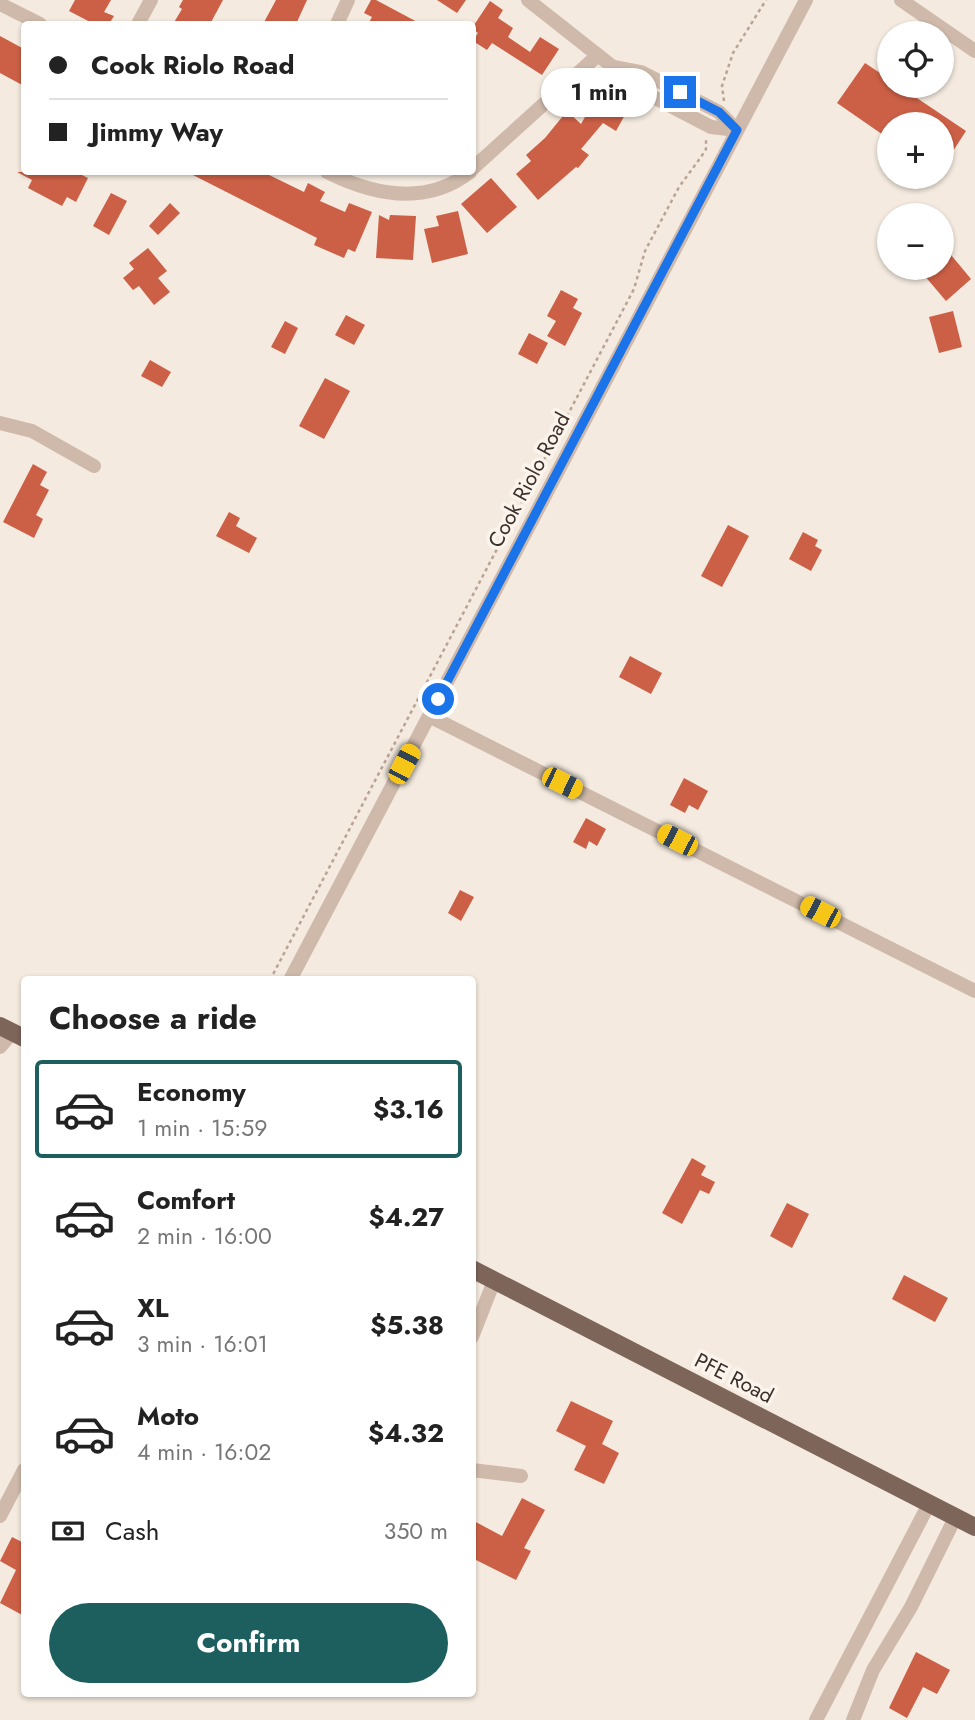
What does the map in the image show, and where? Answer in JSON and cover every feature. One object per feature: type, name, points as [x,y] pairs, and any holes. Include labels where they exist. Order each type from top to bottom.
[{"type":"main road","name":"PFE Road","points":[[476,1271],[975,1527]]},
{"type":"street","points":[[140,21],[151,0]]},
{"type":"street","points":[[338,21],[348,0]]},
{"type":"street","points":[[528,0],[613,66],[634,87],[711,127],[737,130]]},
{"type":"street","name":"Cook Riolo Road","points":[[292,976],[806,0]]},
{"type":"street","points":[[901,0],[975,51]]},
{"type":"street","points":[[0,4],[34,21]]},
{"type":"street","points":[[476,165],[598,55]]},
{"type":"street","points":[[333,175],[370,190],[408,194],[447,185],[463,175]]},
{"type":"street","points":[[0,423],[32,431],[94,466]]},
{"type":"street","points":[[429,716],[975,991]]},
{"type":"street","points":[[0,1047],[13,1032]]},
{"type":"street","points":[[476,1327],[494,1281]]},
{"type":"street","points":[[476,1471],[521,1476]]},
{"type":"street","points":[[2,1507],[21,1475]]},
{"type":"street","points":[[816,1720],[929,1504]]},
{"type":"street","points":[[853,1720],[873,1670],[911,1607],[955,1518]]},
{"type":"path","points":[[272,976],[634,289],[645,251]]},
{"type":"building","points":[[75,0],[111,0],[104,12],[114,16],[111,21],[88,21],[69,11]]},
{"type":"building","points":[[183,0],[223,0],[212,21],[175,21],[182,9],[179,7]]},
{"type":"building","points":[[276,0],[307,0],[297,21],[265,21]]},
{"type":"building","points":[[371,0],[376,0],[415,21],[370,21],[372,17],[364,13]]},
{"type":"building","points":[[437,0],[466,0],[457,13]]},
{"type":"building","points":[[490,1],[503,10],[498,18],[513,28],[508,37],[530,52],[540,37],[559,49],[542,75],[492,43],[487,50],[476,43],[476,22]]},
{"type":"building","points":[[0,36],[21,47],[21,84],[0,73]]},
{"type":"building","points":[[865,63],[877,71],[877,98],[917,98],[938,112],[877,112],[877,131],[837,103]]},
{"type":"building","points":[[594,84],[631,104],[616,131],[603,123],[581,149],[589,155],[578,168],[538,200],[516,174],[531,161],[526,155],[545,138],[567,111],[581,124],[593,103],[585,99]]},
{"type":"building","points":[[954,123],[966,131],[954,150]]},
{"type":"building","points":[[23,175],[82,175],[88,178],[76,202],[67,197],[62,206],[28,188],[32,180]]},
{"type":"building","points":[[193,175],[269,175],[304,192],[308,183],[325,192],[320,201],[345,212],[349,203],[372,212],[355,252],[348,249],[344,258],[314,245],[317,238]]},
{"type":"building","points":[[491,178],[517,207],[487,233],[461,204]]},
{"type":"building","points":[[111,193],[127,201],[109,235],[93,226]]},
{"type":"building","points":[[170,203],[180,213],[158,235],[149,226]]},
{"type":"building","points":[[458,211],[468,254],[432,263],[424,229],[439,226],[436,216]]},
{"type":"building","points":[[379,215],[389,220],[390,215],[416,216],[413,260],[376,258]]},
{"type":"building","points":[[148,248],[167,271],[158,278],[170,292],[154,305],[139,286],[133,290],[123,278],[134,269],[129,263]]},
{"type":"building","points":[[954,258],[971,279],[946,301],[928,280],[954,280]]},
{"type":"building","points":[[561,290],[578,299],[573,308],[582,313],[565,346],[547,336],[556,321],[547,316]]},
{"type":"building","points":[[953,311],[962,347],[939,353],[929,317]]},
{"type":"building","points":[[346,315],[365,325],[354,345],[335,335]]},
{"type":"building","points":[[285,321],[298,328],[285,354],[271,347]]},
{"type":"building","points":[[529,333],[548,343],[537,364],[518,354]]},
{"type":"building","points":[[150,360],[171,372],[162,387],[141,376]]},
{"type":"building","points":[[325,378],[350,391],[324,439],[299,426]]},
{"type":"building","points":[[33,464],[47,472],[40,485],[49,490],[36,515],[43,519],[34,538],[3,522]]},
{"type":"building","points":[[229,512],[240,518],[236,526],[257,538],[249,553],[216,536]]},
{"type":"building","points":[[728,525],[749,536],[722,587],[701,576]]},
{"type":"building","points":[[803,532],[818,540],[815,546],[822,550],[811,571],[789,559]]},
{"type":"building","points":[[630,656],[662,673],[651,694],[619,677]]},
{"type":"building","points":[[684,778],[708,791],[698,810],[689,805],[685,813],[670,805]]},
{"type":"building","points":[[586,818],[606,829],[597,846],[589,841],[586,849],[573,842]]},
{"type":"building","points":[[460,890],[474,897],[461,921],[448,913]]},
{"type":"building","points":[[692,1158],[706,1166],[701,1175],[715,1182],[709,1194],[700,1190],[682,1224],[662,1213]]},
{"type":"building","points":[[787,1203],[809,1214],[792,1248],[770,1236]]},
{"type":"building","points":[[904,1275],[948,1298],[935,1322],[892,1299]]},
{"type":"building","points":[[571,1401],[613,1421],[602,1444],[619,1453],[604,1484],[574,1470],[586,1446],[556,1431]]},
{"type":"building","points":[[522,1498],[545,1510],[524,1548],[531,1551],[516,1580],[476,1560],[476,1522],[502,1536]]},
{"type":"building","points":[[12,1537],[21,1542],[21,1614],[0,1603],[16,1570],[0,1561]]},
{"type":"building","points":[[916,1652],[950,1670],[937,1694],[923,1687],[907,1718],[889,1708]]},
{"type":"route","points":[[438,699],[737,130],[719,112],[680,92]]}]
